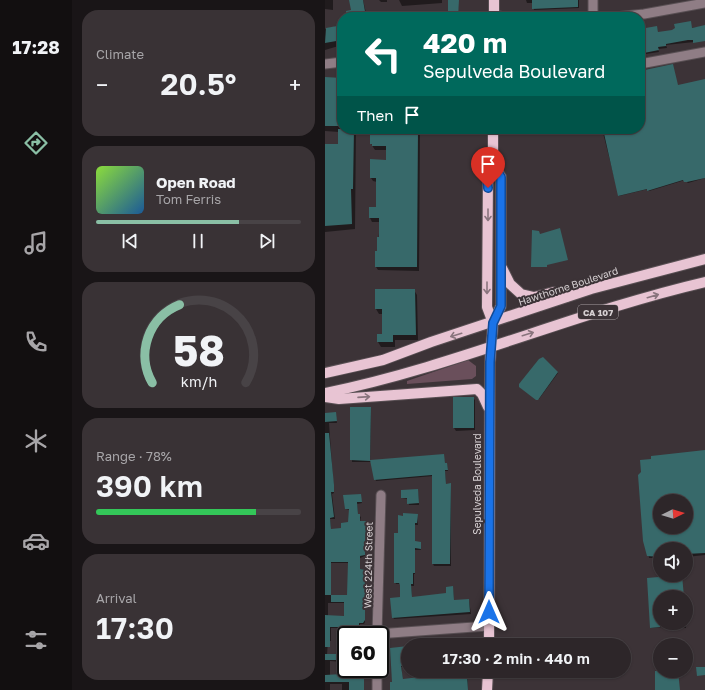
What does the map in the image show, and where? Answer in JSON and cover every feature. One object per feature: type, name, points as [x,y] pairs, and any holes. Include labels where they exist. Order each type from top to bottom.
[{"type":"main road","points":[[495,0],[496,12]]},
{"type":"main road","name":"Sepulveda Boulevard","points":[[493,134],[493,165],[487,177],[487,310],[493,323]]},
{"type":"main road","name":"Sepulveda Boulevard","points":[[489,638],[489,410],[491,346],[493,323],[501,306],[501,177],[493,165]]},
{"type":"main road","name":"Hawthorne Boulevard","points":[[325,373],[383,360],[431,342],[566,298],[705,259]]},
{"type":"main road","points":[[501,268],[511,284],[521,294],[534,297],[554,292],[566,298]]},
{"type":"main road","name":"CA 107","points":[[325,393],[418,370],[612,308],[705,282]]},
{"type":"main road","points":[[325,397],[339,399],[477,390],[482,394],[489,410]]},
{"type":"main road","points":[[487,690],[488,678]]},
{"type":"street","points":[[593,0],[593,12]]},
{"type":"street","points":[[645,14],[705,3]]},
{"type":"street","points":[[645,63],[705,52]]},
{"type":"street","points":[[325,64],[337,63]]},
{"type":"street","name":"West 224th Street","points":[[377,626],[381,495]]},
{"type":"street","points":[[389,633],[488,626]]},
{"type":"street","points":[[377,678],[377,690]]},
{"type":"shaded area","points":[[468,360],[476,366],[476,376],[472,379],[407,384],[407,381]]},
{"type":"building","points":[[349,0],[363,0],[365,12],[346,12],[351,10]]},
{"type":"building","points":[[448,0],[459,0],[458,12],[448,12]]},
{"type":"building","points":[[532,0],[578,0],[578,7],[532,9]]},
{"type":"building","points":[[398,11],[433,11],[433,12]]},
{"type":"building","points":[[691,21],[692,28],[705,25],[705,41],[693,43],[693,40],[688,40],[666,44],[666,46],[658,47],[659,50],[645,53],[645,28],[657,26],[658,32],[672,30],[675,28],[674,24]]},
{"type":"building","points":[[337,26],[337,41],[325,43],[326,28]]},
{"type":"building","points":[[673,64],[678,85],[705,79],[705,178],[687,182],[684,182],[683,180],[647,191],[647,189],[618,196],[604,134],[645,134],[645,70]]},
{"type":"building","points":[[325,77],[337,78],[337,126],[325,126]]},
{"type":"building","points":[[338,134],[354,134],[353,189],[351,189],[352,224],[325,226],[325,144],[338,144]]},
{"type":"building","points":[[370,134],[418,134],[417,267],[375,267],[375,251],[377,251],[377,237],[379,237],[379,218],[369,218],[369,207],[376,207],[376,178],[370,178],[370,159],[386,160],[386,146],[372,146],[372,144],[370,144]]},
{"type":"building","points":[[560,228],[568,260],[547,265],[547,267],[531,267],[532,230],[539,231],[540,234]]},
{"type":"building","points":[[375,289],[415,289],[416,335],[393,335],[393,342],[377,342],[377,334],[382,334],[382,309],[375,309]]},
{"type":"building","points":[[543,357],[558,372],[538,400],[536,400],[519,387],[519,384],[539,359]]},
{"type":"building","points":[[453,397],[474,397],[474,428],[453,428]]},
{"type":"building","points":[[350,407],[371,407],[370,461],[350,460]]},
{"type":"building","points":[[336,412],[337,421],[325,422],[325,413]]},
{"type":"building","points":[[325,433],[329,433],[334,485],[334,492],[331,492],[334,517],[330,518],[331,529],[341,528],[341,523],[348,522],[349,509],[345,509],[343,495],[361,494],[362,502],[357,502],[358,514],[360,514],[360,521],[366,521],[365,555],[360,556],[360,569],[365,570],[365,620],[363,623],[359,623],[359,626],[330,627],[330,647],[325,647],[325,615],[344,616],[344,602],[331,602],[331,595],[325,595]],"holes":[[[331,562],[348,562],[347,595],[331,595]]]},
{"type":"building","points":[[705,450],[705,553],[693,554],[693,542],[653,542],[653,556],[647,556],[643,541],[638,475],[641,472],[640,460],[651,459],[651,456]]},
{"type":"building","points":[[444,454],[445,463],[447,463],[448,470],[445,470],[446,484],[451,483],[450,564],[432,564],[432,475],[374,480],[370,460]]},
{"type":"building","points":[[418,489],[419,503],[407,504],[407,498],[401,498],[401,490]]},
{"type":"building","points":[[403,513],[418,514],[417,523],[415,523],[415,541],[421,542],[421,549],[415,548],[415,573],[413,573],[413,584],[411,584],[412,597],[446,593],[446,587],[453,586],[454,600],[469,599],[470,612],[392,618],[390,598],[400,597],[400,585],[399,583],[394,583],[394,533],[398,533],[398,515],[403,516]]},
{"type":"building","points":[[653,577],[653,582],[683,582],[683,590],[653,590],[653,628],[650,628],[647,578]]},
{"type":"building","points":[[401,647],[401,678],[467,678],[468,690],[390,690],[390,682],[392,682],[390,648]]},
{"type":"building","points":[[325,654],[337,654],[337,660],[325,660]]},
{"type":"building","points":[[696,667],[705,667],[705,675],[697,676]]},
{"type":"building","points":[[337,674],[337,678],[364,678],[364,690],[349,690],[349,682],[325,682],[325,675]]},
{"type":"building","points":[[655,678],[679,678],[680,690],[655,690]]},
{"type":"route","points":[[488,188],[487,177],[493,165],[501,177],[502,217],[501,306],[493,323],[490,362],[489,612]]}]
